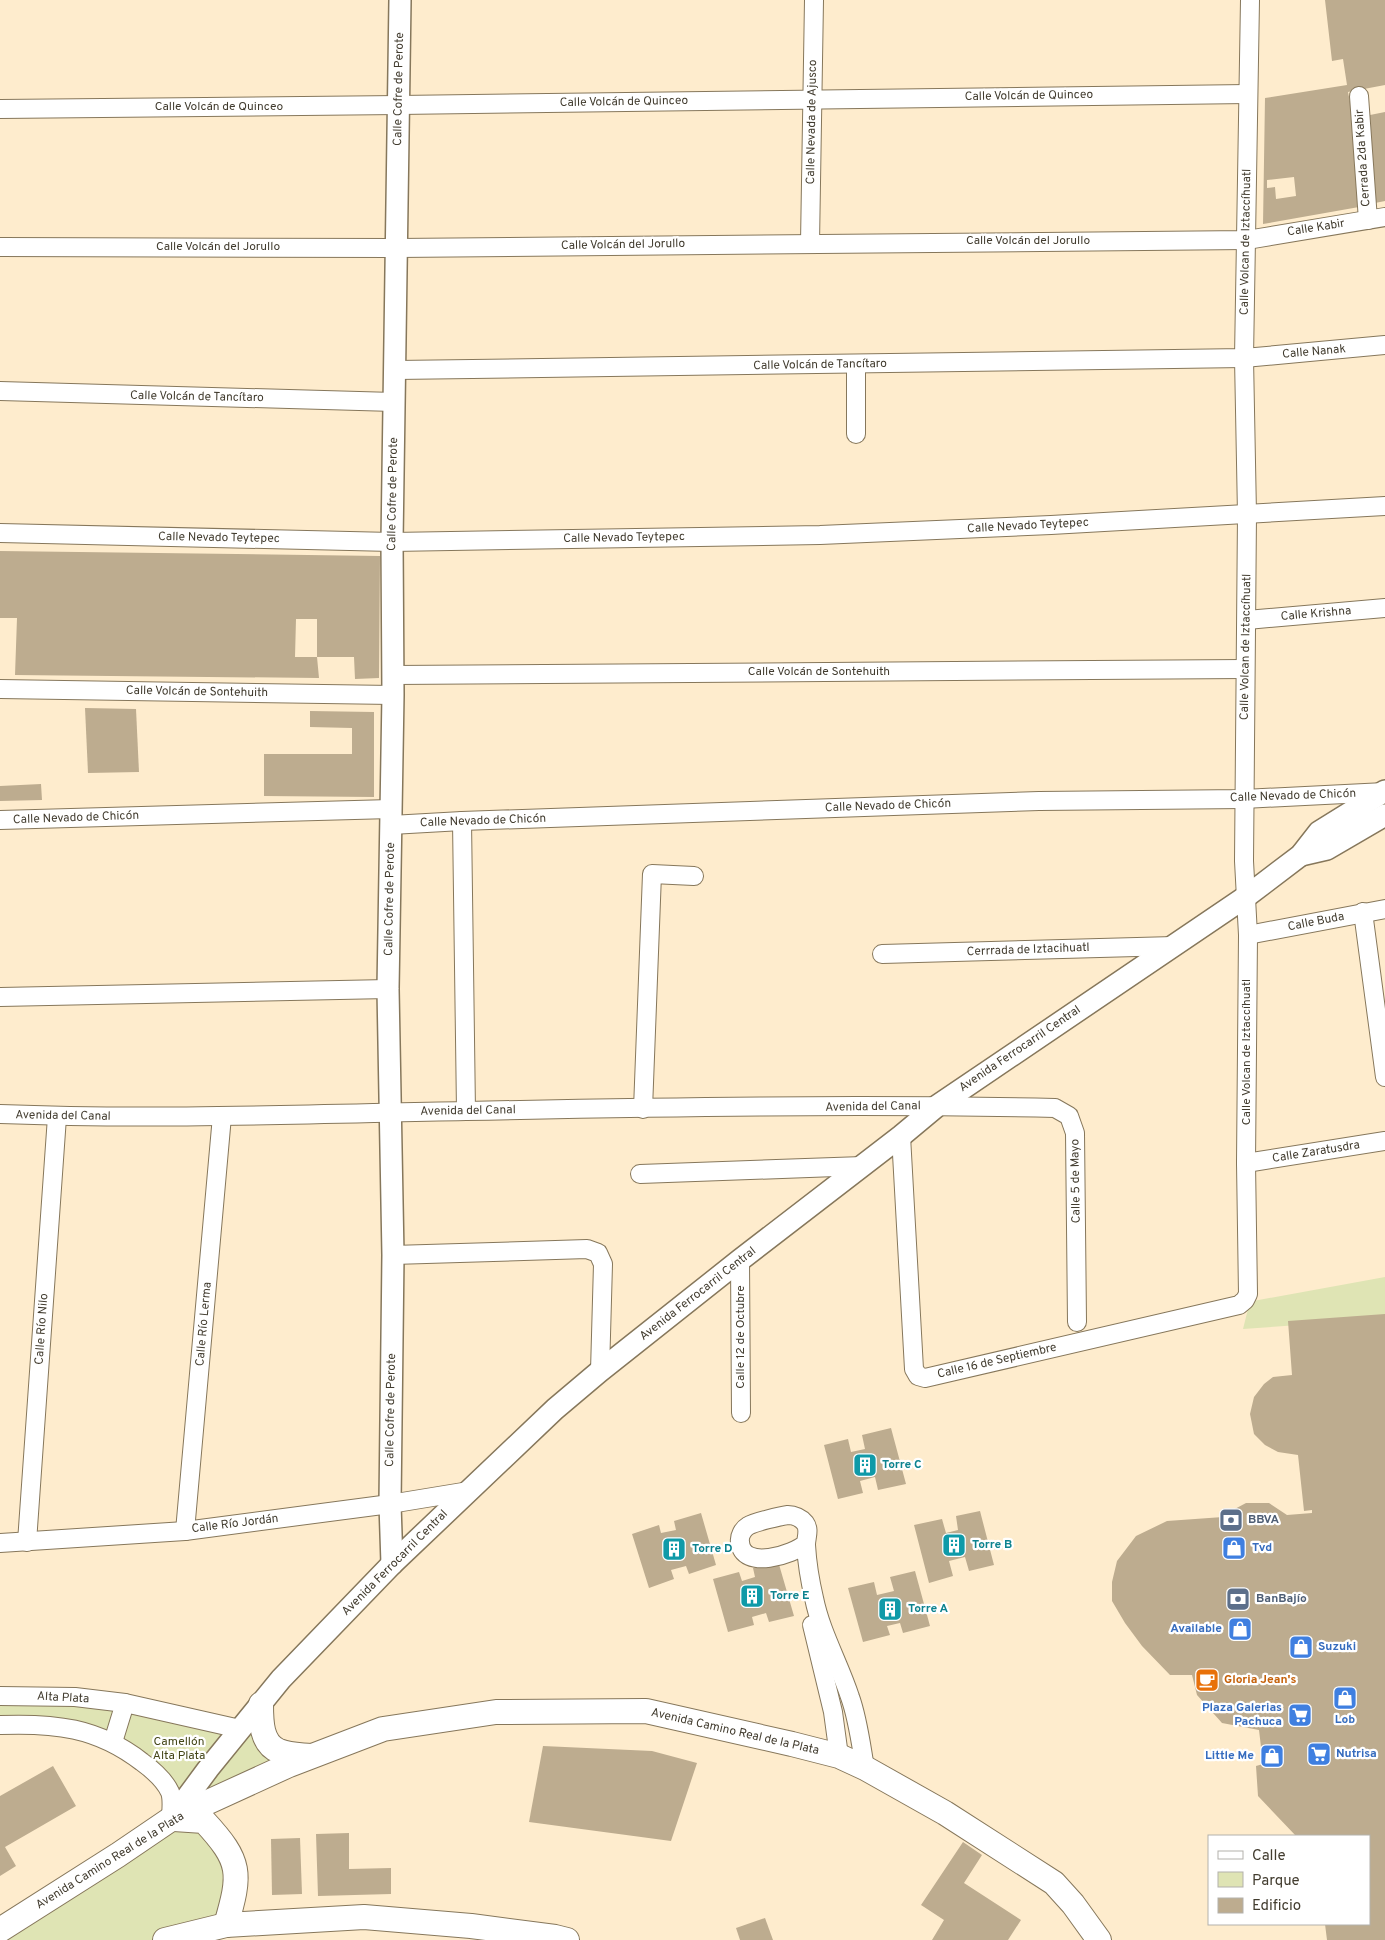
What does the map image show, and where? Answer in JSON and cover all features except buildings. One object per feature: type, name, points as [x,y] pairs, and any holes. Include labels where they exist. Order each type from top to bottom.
[{"type":"main road","points":[[261,1704],[263,1729],[268,1744],[280,1752],[310,1756]]},
{"type":"main road","name":"Avenida Camino Real de la Plata","points":[[0,1930],[118,1855],[170,1819],[289,1764],[383,1730],[496,1712],[646,1711],[839,1756],[865,1768],[946,1813],[1054,1883],[1073,1904],[1099,1940]]},
{"type":"main road","points":[[170,1819],[204,1821],[225,1844],[233,1859],[236,1875],[234,1897],[226,1925]]},
{"type":"main road","points":[[165,1940],[226,1925],[364,1917],[471,1926],[567,1940]]},
{"type":"street","name":"Calle Cofre de Perote","points":[[392,1564],[390,1504],[393,1255],[392,1113],[388,988],[400,0]]},
{"type":"street","name":"Calle Nevada de Ajusco","points":[[810,243],[814,0]]},
{"type":"street","name":"Calle Volcan de Iztaccíhuatl","points":[[1248,1294],[1246,1163],[1248,935],[1244,860],[1247,514],[1244,358],[1250,0]]},
{"type":"street","name":"Calle Volcán de Quinceo","points":[[0,108],[1248,94]]},
{"type":"street","name":"Cerrada 2da Kabir","points":[[1359,96],[1377,218]]},
{"type":"street","name":"Calle Kabir","points":[[1247,240],[1377,218]]},
{"type":"street","name":"Calle Volcán del Jorullo","points":[[0,247],[396,248],[1247,240]]},
{"type":"street","name":"Calle Nanak","points":[[1244,358],[1385,345]]},
{"type":"street","name":"Calle Volcán de Tancítaro","points":[[396,370],[1244,358]]},
{"type":"street","points":[[856,364],[856,434]]},
{"type":"street","name":"Calle Volcán de Tancítaro","points":[[0,391],[394,402]]},
{"type":"street","points":[[1247,514],[1385,506]]},
{"type":"street","name":"Calle Nevado Teytepec","points":[[0,533],[392,542],[820,535],[1247,514]]},
{"type":"street","name":"Calle Krishna","points":[[1247,620],[1385,608]]},
{"type":"street","name":"Calle Volcán de Sontehuith","points":[[0,689],[393,685],[1245,669]]},
{"type":"street","name":"Calle Nevado de Chicón","points":[[0,820],[391,817],[462,821],[1039,801],[1244,799],[1384,792]]},
{"type":"street","name":"Avenida Ferrocarril Central","points":[[170,1819],[281,1679],[392,1564],[555,1409],[600,1371],[937,1106],[1247,896],[1302,855],[1319,832],[1384,792]]},
{"type":"street","name":"Avenida Ferrocarril Central","points":[[1302,855],[1327,849],[1385,815]]},
{"type":"street","points":[[462,821],[466,1111]]},
{"type":"street","points":[[643,1109],[652,874],[694,876]]},
{"type":"street","name":"Calle Buda","points":[[1248,935],[1385,909]]},
{"type":"street","points":[[1363,912],[1385,1077]]},
{"type":"street","name":"Cerrrada de Iztacihuatl","points":[[882,954],[1174,946]]},
{"type":"street","points":[[0,997],[388,988]]},
{"type":"street","name":"Avenida del Canal","points":[[0,1114],[222,1116],[466,1111],[937,1106]]},
{"type":"street","name":"Calle 5 de Mayo","points":[[937,1106],[1055,1108],[1069,1116],[1075,1133],[1077,1322]]},
{"type":"street","name":"Calle Río Nilo","points":[[27,1542],[57,1116]]},
{"type":"street","name":"Calle Río Lerma","points":[[185,1531],[222,1116]]},
{"type":"street","name":"Calle 16 de Septiembre","points":[[901,1136],[914,1369],[918,1376],[925,1378],[935,1376],[1239,1305],[1248,1294]]},
{"type":"street","name":"Calle Zaratusdra","points":[[1246,1163],[1385,1141]]},
{"type":"street","points":[[640,1174],[863,1166]]},
{"type":"street","points":[[393,1255],[587,1249],[598,1253],[604,1264],[600,1371]]},
{"type":"street","name":"Calle 12 de Octubre","points":[[740,1260],[741,1413]]},
{"type":"street","name":"Calle Río Jordán","points":[[0,1543],[185,1531],[390,1504],[469,1491]]},
{"type":"street","points":[[839,1756],[833,1712],[800,1547],[819,1620],[851,1698],[865,1768]]},
{"type":"street","name":"Alta Plata","points":[[0,1696],[75,1697],[125,1703],[240,1729]]},
{"type":"street","points":[[113,1742],[125,1703]]},
{"type":"street","points":[[0,1725],[38,1723],[71,1728],[113,1742],[159,1775],[170,1794],[170,1819]]},
{"type":"green space","points":[[1385,1277],[1385,1319],[1243,1329],[1249,1305],[1253,1301]]},
{"type":"green space","name":"Camellón Alta Plata","points":[[0,1696],[263,1729],[310,1756],[172,1819],[225,1844],[226,1925],[165,1940],[0,1940],[171,1819],[171,1794],[113,1742],[0,1725]]},
{"type":"place","name":"Torre C","points":[[865,1465]]},
{"type":"place","name":"BBVA","points":[[1231,1520]]},
{"type":"place","name":"Torre B","points":[[954,1545]]},
{"type":"place","name":"Tvd","points":[[1234,1548]]},
{"type":"place","name":"Torre D","points":[[674,1549]]},
{"type":"place","name":"Torre E","points":[[752,1596]]},
{"type":"place","name":"BanBajío","points":[[1238,1599]]},
{"type":"place","name":"Torre A","points":[[890,1609]]},
{"type":"place","name":"Available","points":[[1240,1629]]},
{"type":"place","name":"Suzuki","points":[[1301,1647]]},
{"type":"place","name":"Gloria Jean's","points":[[1207,1680]]},
{"type":"place","name":"Lob","points":[[1345,1698]]},
{"type":"place","name":"Plaza Galerias Pachuca","points":[[1300,1715]]},
{"type":"place","name":"Nutrisa","points":[[1319,1754]]},
{"type":"place","name":"Little Me","points":[[1272,1756]]}]
